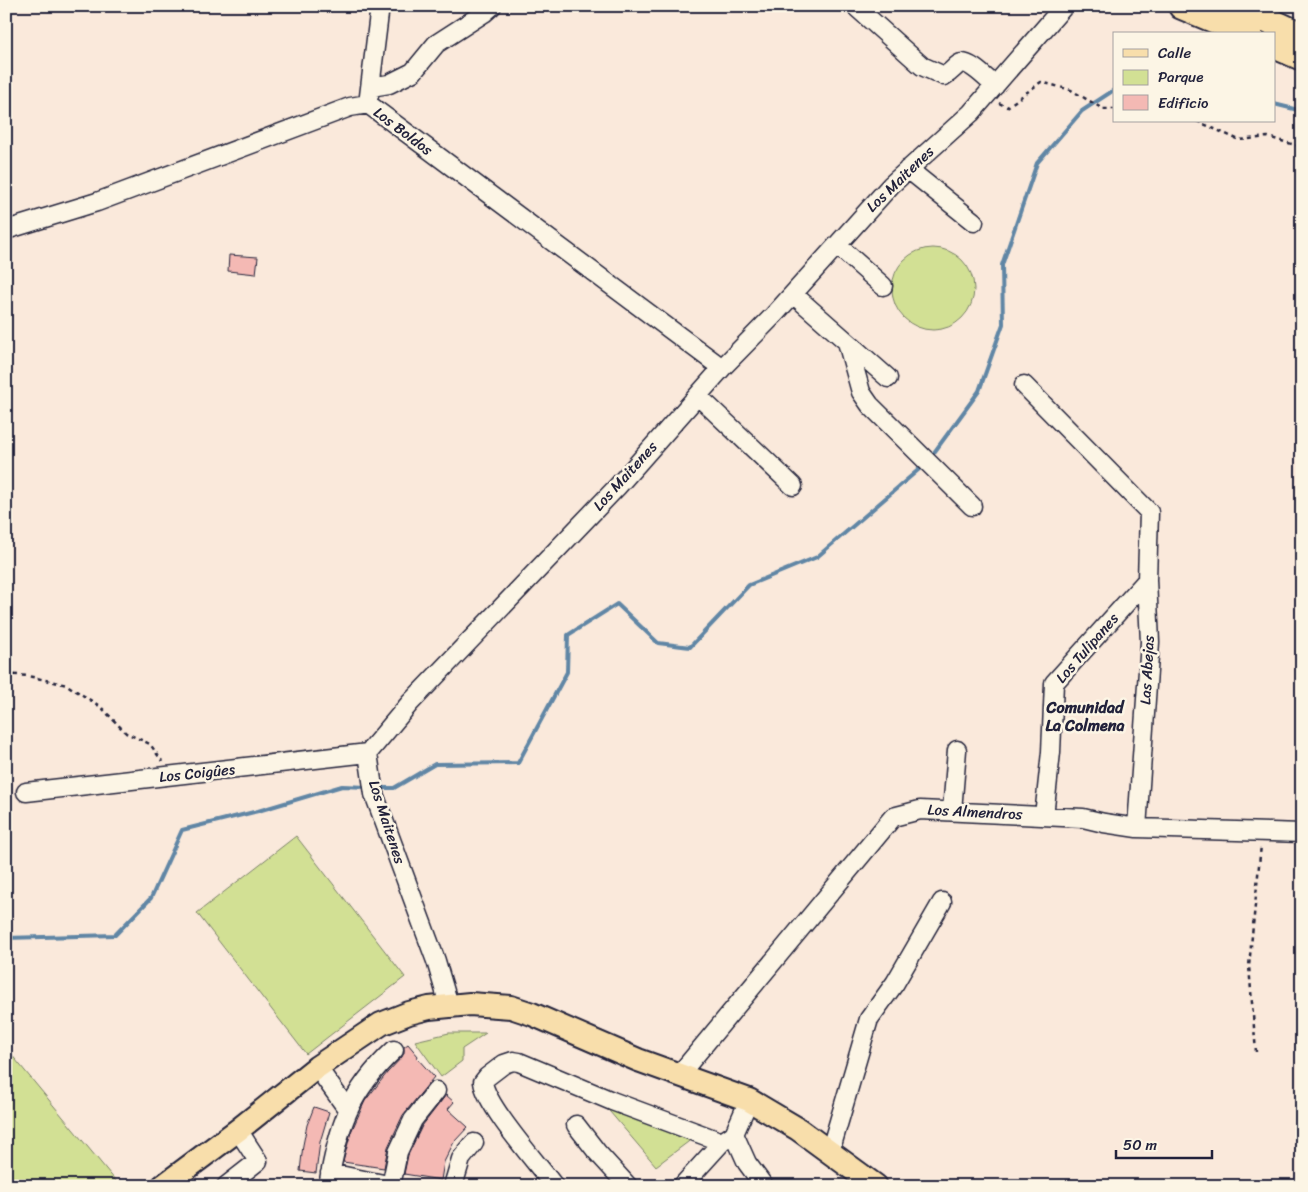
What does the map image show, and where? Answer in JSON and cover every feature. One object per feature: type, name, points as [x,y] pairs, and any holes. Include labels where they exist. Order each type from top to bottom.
[{"type":"highway","points":[[1182,6],[1244,32]]},
{"type":"highway","points":[[1236,6],[1302,36]]},
{"type":"highway","points":[[1276,46],[1302,57]]},
{"type":"main road","points":[[176,1182],[317,1068],[381,1024],[409,1014],[449,1005],[484,1004],[511,1007],[532,1014],[638,1060],[749,1100],[793,1125],[876,1186]]},
{"type":"street","points":[[368,104],[380,6]]},
{"type":"street","points":[[371,87],[390,84],[413,72],[436,44],[492,6]]},
{"type":"street","points":[[855,6],[922,66],[944,76],[953,72],[960,63],[964,62],[969,64],[990,91]]},
{"type":"street","name":"Los Maitenes","points":[[449,1005],[436,961],[374,794],[368,754],[410,703],[617,487],[722,368],[793,294],[891,185],[971,113],[1064,6]]},
{"type":"street","name":"Los Boldos","points":[[6,230],[97,202],[350,107],[368,104],[722,368]]},
{"type":"street","points":[[908,169],[974,222]]},
{"type":"street","points":[[837,245],[883,286]]},
{"type":"street","points":[[793,294],[888,378]]},
{"type":"street","points":[[847,342],[860,392],[870,405],[972,506]]},
{"type":"street","name":"Las Abejas","points":[[1024,385],[1149,512],[1146,580],[1150,642],[1137,828]]},
{"type":"street","points":[[698,396],[793,486]]},
{"type":"street","name":"Los Tulipanes","points":[[1044,816],[1051,752],[1054,683],[1146,580]]},
{"type":"street","points":[[952,811],[957,750]]},
{"type":"street","name":"Los Coigûes","points":[[26,792],[368,754]]},
{"type":"street","name":"Los Almendros","points":[[679,1075],[893,817],[920,810],[952,811],[1084,818],[1137,828],[1302,833]]},
{"type":"street","points":[[830,1152],[869,1020],[894,983],[942,902]]},
{"type":"street","points":[[394,1050],[367,1079],[348,1110],[336,1141],[329,1179],[392,1186],[398,1152],[413,1120],[436,1091]]},
{"type":"street","points":[[554,1186],[494,1108],[484,1088],[483,1082],[487,1077],[507,1062],[513,1061],[530,1065],[612,1101],[728,1138],[764,1186]]},
{"type":"street","points":[[317,1068],[348,1110]]},
{"type":"street","points":[[689,1183],[728,1138],[749,1100]]},
{"type":"street","points":[[576,1125],[597,1152],[628,1186]]},
{"type":"street","points":[[226,1186],[258,1161],[238,1130]]},
{"type":"street","points":[[453,1186],[461,1159],[474,1143]]},
{"type":"path","points":[[990,91],[1008,107],[1041,82],[1071,90],[1103,109],[1113,109]]},
{"type":"path","points":[[1199,122],[1239,140],[1268,137],[1302,146]]},
{"type":"path","points":[[6,674],[28,676],[67,685],[100,707],[126,733],[150,744],[162,758],[166,776]]},
{"type":"path","points":[[1256,1052],[1249,966],[1263,831]]},
{"type":"green space","points":[[933,248],[949,251],[962,260],[971,273],[974,289],[971,305],[962,318],[949,327],[933,330],[917,327],[904,318],[895,305],[892,289],[895,273],[904,260],[917,251]]},
{"type":"green space","points":[[296,836],[405,977],[306,1054],[197,913]]},
{"type":"green space","points":[[449,1033],[486,1033],[462,1049],[462,1061],[441,1077],[415,1041]]},
{"type":"green space","points":[[6,1048],[120,1186],[6,1186]]},
{"type":"green space","points":[[604,1105],[692,1139],[656,1166]]},
{"type":"building","points":[[229,255],[258,257],[256,274],[228,271]]},
{"type":"building","points":[[408,1044],[418,1056],[417,1058],[434,1077],[403,1115],[388,1147],[384,1168],[343,1162],[351,1132],[365,1101],[402,1057],[404,1047]]},
{"type":"building","points":[[446,1095],[454,1102],[448,1109],[468,1127],[454,1142],[444,1162],[441,1180],[404,1174],[408,1155],[422,1126]]},
{"type":"building","points":[[314,1107],[329,1112],[320,1142],[316,1173],[300,1171],[307,1125]]},
{"type":"waterway","points":[[930,458],[979,391],[1003,324],[1002,265],[1037,163],[1082,111],[1113,91]]},
{"type":"waterway","points":[[1276,104],[1302,111]]},
{"type":"waterway","points":[[378,788],[394,788],[435,764],[518,763],[567,672],[568,635],[617,604],[658,643],[690,647],[749,585],[817,557],[924,465]]},
{"type":"waterway","points":[[6,938],[115,935],[151,898],[182,830],[258,811],[342,786],[368,787]]},
{"type":"district","name":"Comunidad La Colmena","points":[[1085,716]]}]
